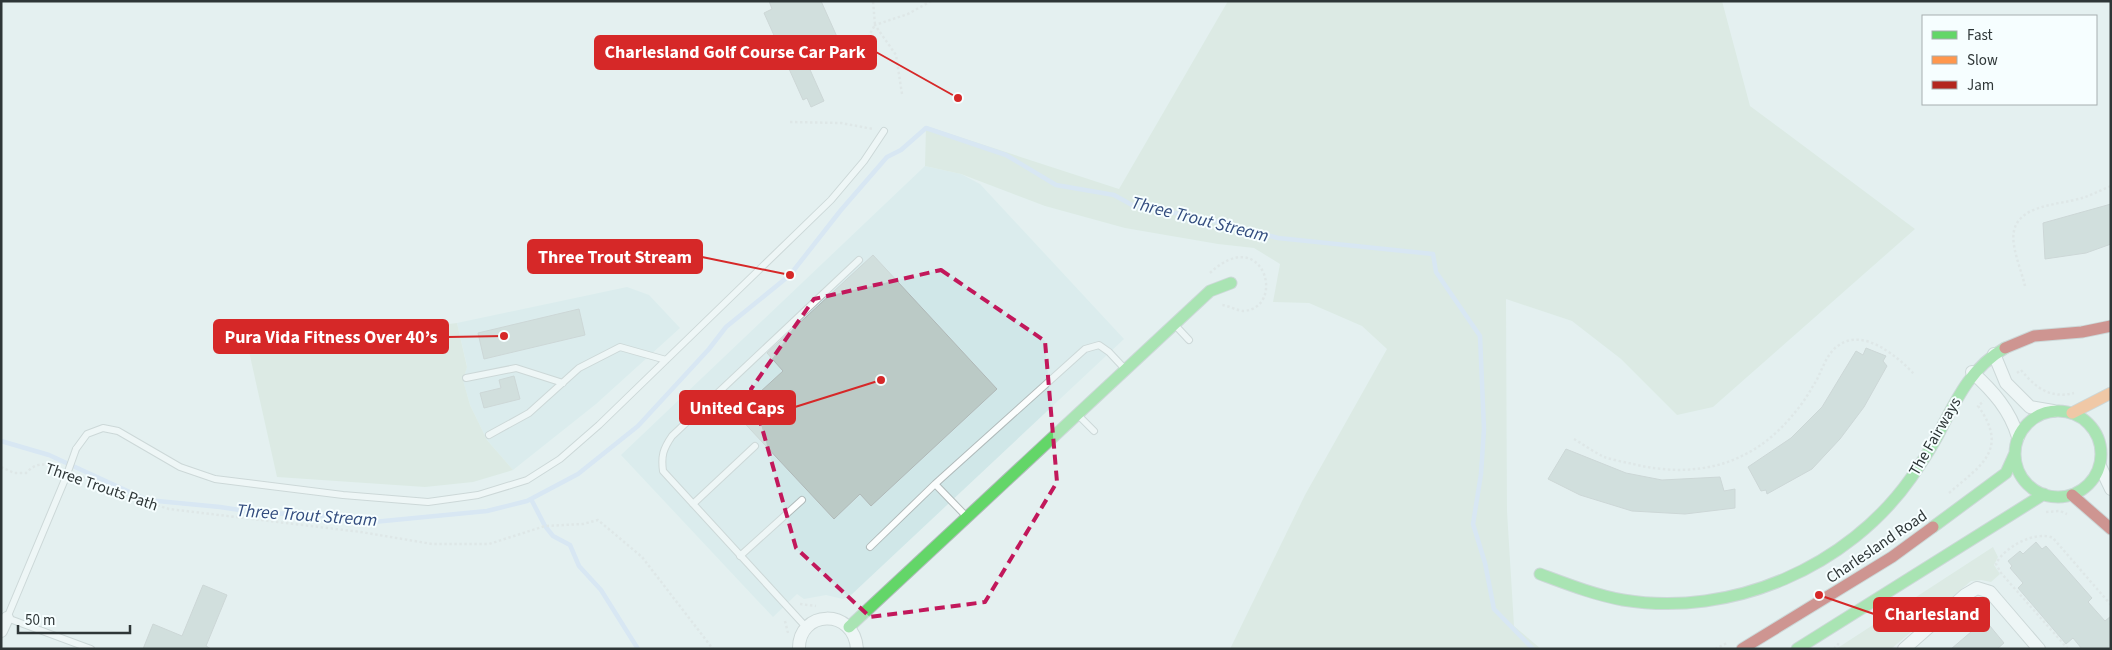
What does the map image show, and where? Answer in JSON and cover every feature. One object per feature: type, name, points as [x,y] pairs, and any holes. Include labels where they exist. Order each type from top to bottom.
[{"type":"street","points":[[849,627],[966,516],[1210,291],[1231,283]]},
{"type":"street","name":"The Fairways","points":[[1540,574],[1586,591],[1625,600],[1680,604],[1728,598],[1779,583],[1821,561],[1853,538],[1881,513],[1908,482],[1940,431],[1954,400],[1972,372],[1994,354],[2029,337],[2080,333],[2111,326]]},
{"type":"street","points":[[1994,354],[2006,382],[2030,407],[2072,413],[2081,417],[2093,428],[2101,446],[2100,466],[2111,488]]},
{"type":"street","points":[[1972,372],[1994,392],[2014,422],[2018,437],[2015,453],[2020,474],[2030,486],[2044,494],[2061,497],[2072,495],[2087,486],[2100,466]]},
{"type":"street","points":[[2072,413],[2111,393]]},
{"type":"street","points":[[2018,437],[2030,421],[2042,413],[2053,411]]},
{"type":"street","points":[[2101,446],[2111,436]]},
{"type":"street","name":"Charlesland Road","points":[[1742,649],[1812,608],[1892,557],[2006,473],[2015,453]]},
{"type":"street","points":[[1797,649],[1983,530],[2044,494]]},
{"type":"street","points":[[2072,495],[2111,529]]},
{"type":"street","points":[[1904,649],[1964,595],[1977,588],[1990,592],[2038,649]]},
{"type":"street","points":[[1,631],[8,618]]},
{"type":"street","points":[[799,649],[801,634],[806,627],[823,618],[832,618],[849,627],[856,640],[857,649]]},
{"type":"lane","points":[[91,649],[8,618],[68,475],[76,449],[87,434],[103,428],[118,431],[180,467],[215,479],[344,495],[428,502],[478,495],[527,480],[560,459],[666,360],[831,200],[864,161],[884,131]]},
{"type":"lane","points":[[806,627],[663,471],[661,458],[664,447],[672,436],[859,260]]},
{"type":"lane","points":[[1175,324],[1189,340]]},
{"type":"lane","points":[[870,547],[1084,349],[1099,345],[1126,369]]},
{"type":"lane","points":[[489,435],[529,413],[579,368],[620,347],[666,360]]},
{"type":"lane","points":[[466,378],[516,368],[563,383]]},
{"type":"lane","points":[[1077,414],[1094,431]]},
{"type":"lane","points":[[693,504],[755,446]]},
{"type":"lane","points":[[936,484],[966,516]]},
{"type":"lane","points":[[740,556],[802,500]]},
{"type":"path","points":[[873,1],[875,25],[896,55],[902,94]]},
{"type":"path","points":[[863,46],[875,25],[908,14],[931,1]]},
{"type":"path","points":[[790,122],[841,123],[884,131]]},
{"type":"path","points":[[2026,286],[2013,244],[2015,229],[2019,220],[2030,210],[2082,198],[2111,186]]},
{"type":"path","points":[[1574,439],[1604,457],[1648,468],[1685,471],[1715,467],[1738,458],[1762,443],[1791,418],[1814,386],[1827,358],[1839,345],[1854,338],[1872,343],[1902,361],[1914,374]]},
{"type":"path","points":[[2006,382],[2021,370],[2031,382],[2047,393],[2064,395],[2078,392]]},
{"type":"path","points":[[1949,493],[1986,461],[1992,447],[1990,430],[1978,406],[1994,392]]},
{"type":"path","name":"Three Trouts Path","points":[[1,467],[14,473],[26,473],[35,464],[44,463],[61,469]]},
{"type":"path","name":"Three Trouts Path","points":[[68,475],[169,509],[361,532],[432,544],[489,544],[545,526],[583,524],[598,520],[642,557],[713,649]]},
{"type":"path","points":[[2045,512],[2060,511],[2075,518]]},
{"type":"path","points":[[2068,649],[2001,573],[1996,564],[2000,556],[2031,537],[2045,534],[2053,538],[2111,604]]},
{"type":"path","points":[[1834,649],[1841,638]]},
{"type":"path","points":[[1715,649],[1728,642]]},
{"type":"highlighted area","points":[[941,270],[1045,341],[1057,482],[985,602],[870,617],[796,548],[751,389],[814,299]]},
{"type":"shaded area","points":[[925,166],[961,174],[980,184],[1124,339],[850,596],[843,599],[826,595],[804,599],[797,594],[773,617],[621,455]]},
{"type":"shaded area","points":[[627,287],[649,295],[680,328],[596,404],[513,470],[487,440],[470,405],[463,380],[467,366],[457,323]]},
{"type":"green space","points":[[1228,1],[1722,1],[1750,106],[1915,229],[1713,407],[1677,415],[1621,359],[1572,321],[1506,299],[1507,511],[1514,626],[1541,649],[1230,649],[1305,495],[1387,349],[1362,326],[1309,303],[1273,302],[1280,264],[1254,248],[1218,244],[1125,228],[1045,206],[961,174],[925,166],[926,126],[1119,189]]},
{"type":"green space","points":[[457,323],[467,367],[463,380],[470,405],[487,440],[513,470],[473,482],[425,487],[277,477],[248,347]]},
{"type":"green space","points":[[1993,547],[1998,557],[1994,565],[2000,574],[1991,582],[1971,581],[1891,649],[1836,649]]},
{"type":"building","points":[[769,1],[821,1],[838,39],[803,54],[824,101],[811,107],[807,98],[803,100],[764,13],[772,9]]},
{"type":"building","points":[[2111,204],[2111,244],[2086,253],[2045,259],[2043,223]]},
{"type":"building","points":[[873,255],[997,389],[871,506],[860,494],[834,519],[736,414],[783,371],[767,353]]},
{"type":"building","points":[[579,309],[585,335],[484,359],[478,333]]},
{"type":"building","points":[[1866,348],[1886,356],[1883,361],[1887,366],[1864,407],[1840,439],[1812,469],[1767,494],[1766,490],[1761,491],[1748,467],[1791,438],[1822,407],[1856,351],[1863,355]]},
{"type":"building","points":[[514,376],[520,399],[484,408],[480,393],[501,388],[499,380]]},
{"type":"building","points":[[1566,449],[1626,473],[1662,480],[1720,477],[1724,491],[1735,489],[1735,508],[1685,514],[1632,511],[1580,495],[1548,479]]},
{"type":"building","points":[[2036,542],[2042,549],[2046,546],[2092,598],[2088,602],[2105,621],[2111,616],[2111,649],[2082,649],[2073,638],[2066,644],[2018,588],[2023,583],[2010,568],[2012,566],[2008,561],[2020,551],[2023,554]]},
{"type":"building","points":[[203,585],[227,595],[206,646],[211,649],[143,649],[153,624],[182,636]]},
{"type":"building","points":[[1985,620],[2004,643],[1997,649],[1951,649]]},
{"type":"waterway","name":"Three Trout Stream","points":[[1,441],[49,455],[147,500],[220,507],[266,514],[307,513],[363,523],[487,511],[527,501],[578,474],[638,426],[709,349],[726,327],[790,275],[841,210],[887,157],[901,150],[926,128],[1006,155],[1056,185],[1114,195],[1132,205],[1202,218],[1278,238],[1433,254],[1436,272],[1480,336],[1484,429],[1481,474],[1473,524],[1485,563],[1494,609],[1533,649]]},
{"type":"waterway","points":[[531,499],[545,526],[553,536],[570,545],[579,566],[601,590],[638,649]]},
{"type":"traffic: fast","points":[[849,627],[1210,291],[1231,283]]},
{"type":"traffic: fast","points":[[1540,574],[1613,598],[1664,604],[1705,601],[1745,593],[1784,579],[1821,560],[1855,537],[1885,510],[1923,460],[1967,383],[1983,364],[2005,348]]},
{"type":"traffic: fast","points":[[2058,411],[2074,414],[2082,418],[2094,430],[2098,438],[2101,454],[2098,470],[2094,478],[2082,490],[2074,494],[2058,497],[2042,494],[2034,490],[2022,478],[2018,470],[2015,454],[2018,438],[2022,430],[2034,418],[2042,414],[2058,411]]},
{"type":"traffic: fast","points":[[1933,527],[2006,473],[2015,453]]},
{"type":"traffic: fast","points":[[1797,649],[2044,494]]},
{"type":"traffic: slow","points":[[2072,413],[2111,393]]},
{"type":"traffic: jam","points":[[2005,348],[2034,336],[2082,332],[2111,326]]},
{"type":"traffic: jam","points":[[2072,495],[2111,529]]},
{"type":"traffic: jam","points":[[1742,649],[1892,557],[1933,527]]},
{"type":"place","name":"Charlesland Golf Course Car Park","points":[[958,98]]},
{"type":"place","name":"Three Trout Stream","points":[[790,275]]},
{"type":"place","name":"Pura Vida Fitness Over 40’s","points":[[504,336]]},
{"type":"place","name":"United Caps","points":[[881,380]]},
{"type":"place","name":"Charlesland","points":[[1819,595]]}]
